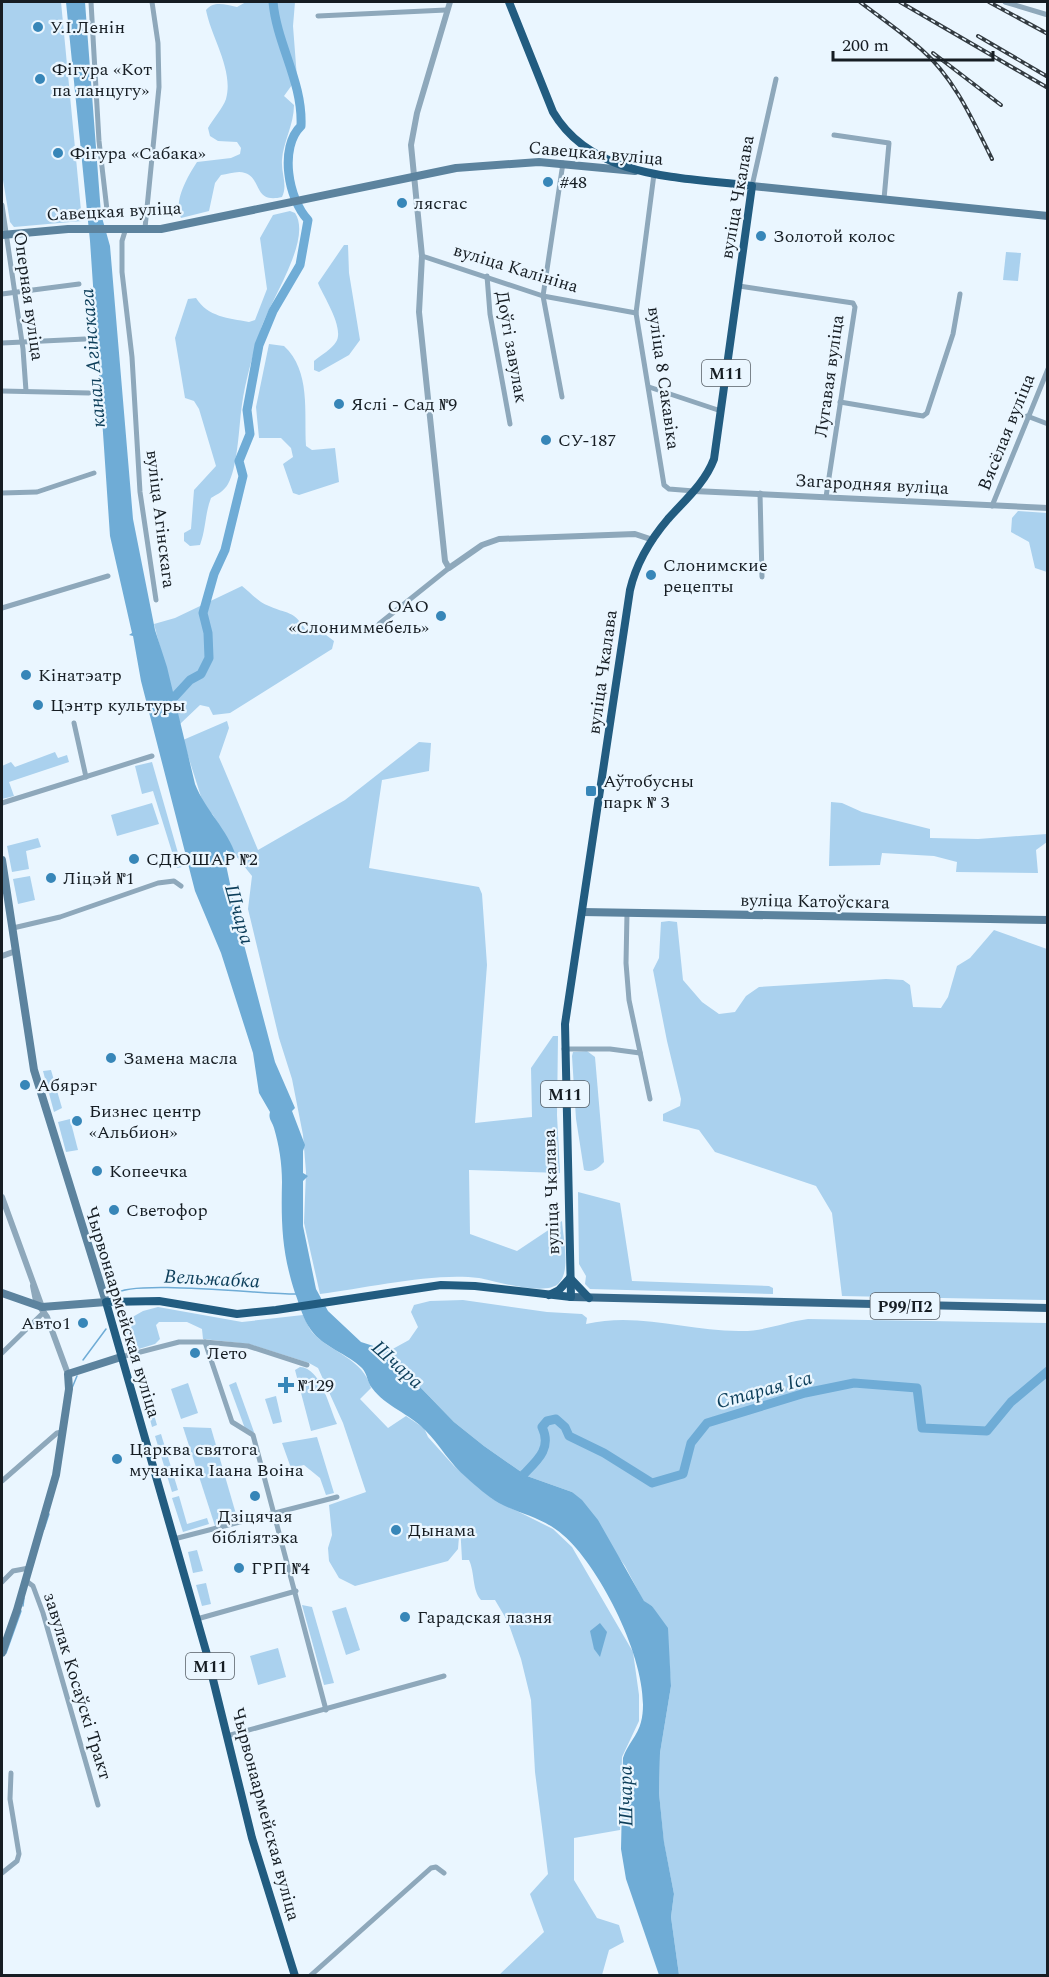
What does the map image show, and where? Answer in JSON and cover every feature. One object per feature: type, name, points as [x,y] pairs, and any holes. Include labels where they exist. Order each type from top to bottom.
[{"type":"highway","points":[[509,2],[554,112],[568,133],[591,151],[638,172]]},
{"type":"highway","name":"Савецкая вуліца","points":[[638,172],[752,186]]},
{"type":"highway","name":"вуліца Чкалава","points":[[571,1297],[564,1049],[568,1000],[630,590],[640,562],[653,540],[706,477],[714,459],[752,186]]},
{"type":"highway","points":[[549,1295],[559,1290],[570,1278],[589,1298]]},
{"type":"highway","points":[[106,1302],[159,1301],[237,1314],[432,1286],[457,1285],[571,1297]]},
{"type":"highway","name":"Чырвонаармейская вуліца","points":[[106,1302],[197,1619],[252,1838],[295,1976]]},
{"type":"main road","points":[[589,165],[591,151]]},
{"type":"main road","name":"Савецкая вуліца","points":[[3,235],[68,229],[161,229],[331,196],[438,171],[497,164],[563,163],[638,172]]},
{"type":"main road","name":"Савецкая вуліца","points":[[752,186],[1047,216]]},
{"type":"main road","name":"Чырвонаармейская вуліца","points":[[2,860],[34,1070],[62,1167],[106,1302]]},
{"type":"main road","name":"вуліца Катоўскага","points":[[582,912],[1047,920]]},
{"type":"main road","points":[[2,1293],[43,1310],[106,1302]]},
{"type":"main road","name":"Р99/П2","points":[[571,1297],[1047,1308]]},
{"type":"main road","points":[[2,1653],[56,1475],[69,1389],[68,1374],[121,1357]]},
{"type":"street","points":[[91,2],[99,141],[107,210]]},
{"type":"street","points":[[146,228],[159,87],[158,43],[152,2]]},
{"type":"street","points":[[449,568],[444,557],[420,323],[422,256],[412,177],[411,146],[417,113],[450,2]]},
{"type":"street","points":[[1005,2],[1047,15]]},
{"type":"street","points":[[318,16],[446,10]]},
{"type":"street","name":"вуліца Чкалава","points":[[752,186],[776,79]]},
{"type":"street","points":[[834,135],[889,143],[884,199]]},
{"type":"street","points":[[562,397],[543,296],[563,163]]},
{"type":"street","name":"вуліца 8 Сакавіка","points":[[654,174],[636,313],[664,485],[669,489],[694,491]]},
{"type":"street","name":"Оперная вуліца","points":[[2,205],[3,235],[23,349],[26,391]]},
{"type":"street","name":"вуліца Агінскага","points":[[122,228],[122,272],[132,357],[140,492],[156,600]]},
{"type":"street","name":"вуліца Калініна","points":[[422,256],[543,296],[636,313]]},
{"type":"street","name":"Доўгі завулак","points":[[487,276],[490,314],[510,424]]},
{"type":"street","points":[[2,294],[80,284]]},
{"type":"street","name":"Лугавая вуліца","points":[[739,286],[853,303],[826,497]]},
{"type":"street","points":[[840,402],[923,416],[927,413],[953,334],[960,294]]},
{"type":"street","points":[[2,343],[85,339]]},
{"type":"street","name":"Вясёлая вуліца","points":[[992,506],[1047,369]]},
{"type":"street","points":[[649,387],[721,411]]},
{"type":"street","points":[[2,392],[89,393]]},
{"type":"street","points":[[1027,416],[1047,424]]},
{"type":"street","points":[[2,493],[37,492],[94,473]]},
{"type":"street","name":"Загародняя вуліца","points":[[694,491],[1047,508]]},
{"type":"street","points":[[760,494],[762,577]]},
{"type":"street","points":[[378,624],[449,568],[482,545],[499,538],[635,534],[653,540]]},
{"type":"street","points":[[2,608],[108,576]]},
{"type":"street","points":[[74,723],[86,777]]},
{"type":"street","points":[[2,803],[152,756]]},
{"type":"street","points":[[13,928],[60,917],[158,883],[174,881],[181,886]]},
{"type":"street","points":[[627,913],[626,977],[650,1099]]},
{"type":"street","points":[[2,956],[16,951]]},
{"type":"street","points":[[564,1049],[610,1048],[640,1053]]},
{"type":"street","points":[[2,1197],[68,1374]]},
{"type":"street","points":[[2,1353],[43,1310]]},
{"type":"street","points":[[121,1357],[179,1342],[206,1342],[248,1346],[307,1365]]},
{"type":"street","points":[[206,1342],[232,1422],[253,1435],[326,1710]]},
{"type":"street","points":[[2,1481],[57,1433],[63,1432]]},
{"type":"street","points":[[174,1539],[337,1497]]},
{"type":"street","points":[[2,1582],[14,1571],[28,1568]]},
{"type":"street","name":"завулак Косаўскі Тракт","points":[[25,1580],[33,1586],[43,1612],[98,1805]]},
{"type":"street","points":[[197,1619],[296,1591]]},
{"type":"street","points":[[227,1736],[444,1676]]},
{"type":"street","points":[[2,1873],[17,1861],[20,1854],[10,1799],[11,1773]]},
{"type":"street","points":[[310,1976],[425,1873],[436,1867],[444,1873]]},
{"type":"shaded area","points":[[2,2],[61,2],[82,221],[14,227],[10,222],[2,174]]},
{"type":"shaded area","points":[[246,2],[295,2],[293,26],[297,78],[284,96],[294,105],[282,160],[284,193],[282,197],[266,197],[254,180],[245,173],[221,175],[215,183],[209,211],[181,218],[180,197],[197,162],[231,158],[240,154],[241,148],[237,142],[218,141],[210,136],[208,128],[225,102],[228,88],[225,65],[206,10],[216,4],[237,7]]},
{"type":"shaded area","points":[[290,211],[295,213],[299,225],[298,239],[294,255],[260,332],[251,362],[244,392],[234,469],[225,489],[211,498],[200,545],[190,546],[184,541],[184,533],[191,529],[194,490],[216,466],[199,409],[194,401],[185,398],[175,338],[188,299],[196,298],[206,309],[219,316],[249,322],[255,320],[267,289],[260,238],[273,215]]},
{"type":"shaded area","points":[[344,245],[348,245],[349,273],[360,340],[349,355],[319,372],[314,370],[314,361],[336,342],[338,329],[318,283]]},
{"type":"shaded area","points":[[1006,252],[1021,253],[1018,281],[1003,280]]},
{"type":"shaded area","points":[[269,344],[284,346],[299,367],[304,393],[306,446],[312,450],[335,448],[339,482],[299,495],[293,493],[283,464],[293,457],[291,448],[281,438],[259,438],[256,407]]},
{"type":"shaded area","points":[[1018,511],[1047,513],[1047,572],[1035,568],[1029,542],[1011,532],[1012,518]]},
{"type":"shaded area","points":[[242,586],[261,602],[291,614],[308,633],[326,635],[334,641],[332,649],[230,713],[213,715],[209,707],[200,705],[180,724],[154,624],[175,618]]},
{"type":"shaded area","points":[[227,721],[229,728],[219,757],[258,850],[345,800],[419,742],[431,743],[429,771],[382,780],[369,868],[479,887],[482,894],[487,965],[475,1123],[532,1117],[531,1068],[553,1036],[558,1036],[557,1115],[560,1173],[469,1170],[470,1234],[517,1251],[562,1221],[565,1270],[559,1283],[553,1287],[543,1289],[508,1285],[479,1278],[442,1277],[320,1294],[304,1223],[306,1172],[303,1135],[292,1079],[279,1038],[248,909],[252,876],[236,856],[213,815],[203,803],[183,740]]},
{"type":"shaded area","points":[[55,752],[58,758],[67,755],[69,762],[9,782],[14,796],[2,799],[2,766],[11,762],[15,767]]},
{"type":"shaded area","points":[[152,762],[182,867],[177,868],[153,791],[142,794],[135,766]]},
{"type":"shaded area","points":[[831,802],[842,803],[862,812],[930,829],[930,838],[978,839],[1047,834],[1047,842],[1036,850],[1038,873],[956,872],[957,862],[934,856],[882,853],[880,865],[829,866]]},
{"type":"shaded area","points":[[152,803],[159,824],[117,836],[111,815]]},
{"type":"shaded area","points":[[38,838],[41,847],[26,851],[29,869],[12,872],[7,846]]},
{"type":"shaded area","points":[[30,876],[35,900],[18,904],[13,879]]},
{"type":"shaded area","points":[[661,922],[677,922],[683,980],[702,1002],[719,1014],[735,1012],[746,996],[759,987],[886,979],[903,980],[910,985],[913,1007],[941,1008],[948,997],[957,966],[970,958],[994,930],[1047,949],[1047,1300],[842,1296],[832,1213],[816,1186],[715,1152],[699,1130],[663,1121],[663,1114],[680,1106],[681,1099],[653,970],[659,958]]},
{"type":"shaded area","points":[[587,1051],[595,1057],[604,1162],[590,1171],[584,1170],[576,1119],[572,1056],[573,1052]]},
{"type":"shaded area","points":[[51,1070],[62,1108],[54,1112],[43,1071]]},
{"type":"shaded area","points":[[70,1119],[78,1150],[66,1152],[58,1122]]},
{"type":"shaded area","points":[[578,1192],[620,1203],[632,1281],[769,1286],[773,1288],[773,1294],[590,1289],[585,1284],[586,1276],[579,1264]]},
{"type":"shaded area","points":[[463,1300],[547,1312],[582,1314],[587,1318],[586,1324],[625,1320],[739,1331],[757,1330],[808,1319],[1047,1323],[1047,1975],[679,1975],[671,1917],[674,1894],[664,1843],[659,1793],[660,1753],[671,1686],[667,1632],[652,1606],[644,1602],[625,1566],[572,1492],[527,1476],[484,1446],[454,1422],[390,1356],[389,1351],[409,1340],[418,1327],[411,1312],[414,1305],[430,1301]]},
{"type":"shaded area","points":[[158,1307],[242,1322],[303,1315],[311,1330],[320,1339],[361,1370],[371,1388],[360,1399],[388,1428],[406,1416],[424,1428],[428,1437],[454,1466],[491,1498],[553,1529],[572,1547],[633,1652],[639,1695],[639,1721],[622,1757],[620,1830],[574,1838],[574,1880],[597,1918],[619,1925],[624,1942],[609,1950],[602,1975],[499,1975],[544,1932],[530,1894],[548,1874],[535,1772],[531,1700],[521,1659],[508,1622],[495,1600],[481,1600],[478,1596],[469,1560],[462,1560],[460,1524],[458,1549],[448,1561],[355,1586],[339,1578],[329,1561],[328,1548],[332,1535],[329,1505],[366,1492],[343,1423],[318,1368],[249,1344],[203,1339],[202,1329],[187,1322],[159,1322],[156,1325],[160,1339],[155,1344],[129,1352],[122,1323],[143,1311]]},
{"type":"shaded area","points":[[300,1367],[314,1374],[319,1381],[337,1424],[311,1431],[295,1370]]},
{"type":"shaded area","points":[[236,1382],[254,1432],[247,1434],[229,1385]]},
{"type":"shaded area","points":[[188,1383],[198,1413],[181,1419],[171,1389]]},
{"type":"shaded area","points":[[147,1392],[157,1425],[152,1427],[143,1393]]},
{"type":"shaded area","points":[[276,1396],[282,1422],[273,1424],[265,1399]]},
{"type":"shaded area","points":[[183,1427],[211,1428],[238,1521],[215,1526]]},
{"type":"shaded area","points":[[161,1434],[178,1490],[172,1492],[155,1436]]},
{"type":"shaded area","points":[[317,1437],[334,1493],[326,1495],[320,1478],[304,1465],[291,1468],[282,1443]]},
{"type":"shaded area","points":[[179,1496],[187,1524],[207,1518],[209,1524],[183,1532],[172,1498]]},
{"type":"shaded area","points":[[197,1550],[203,1571],[193,1573],[188,1552]]},
{"type":"shaded area","points":[[206,1583],[211,1604],[202,1606],[196,1585]]},
{"type":"shaded area","points":[[302,1605],[312,1607],[334,1683],[324,1685]]},
{"type":"shaded area","points":[[346,1607],[360,1650],[346,1655],[332,1611]]},
{"type":"shaded area","points":[[278,1648],[286,1677],[258,1685],[250,1656]]},
{"type":"water","name":"Шчара","points":[[66,2],[85,2],[101,214],[110,246],[133,519],[155,630],[167,667],[195,784],[204,803],[228,837],[236,856],[226,850],[225,860],[238,922],[275,1062],[295,1108],[292,1111],[305,1145],[303,1173],[308,1176],[303,1181],[303,1226],[316,1289],[328,1311],[361,1342],[389,1351],[390,1356],[454,1422],[484,1446],[527,1476],[572,1492],[582,1500],[598,1520],[644,1601],[652,1606],[668,1628],[671,1686],[660,1753],[659,1793],[664,1842],[674,1894],[671,1917],[679,1975],[659,1975],[626,1879],[621,1849],[623,1758],[640,1727],[643,1701],[640,1676],[632,1649],[608,1595],[578,1550],[563,1535],[540,1520],[499,1503],[482,1491],[455,1467],[419,1424],[377,1394],[370,1386],[362,1368],[316,1336],[306,1321],[295,1293],[287,1265],[283,1238],[281,1168],[276,1134],[270,1112],[259,1093],[253,1053],[221,953],[195,891],[141,681],[133,636],[129,635],[132,633],[110,536],[90,241]]},
{"type":"water","points":[[600,1623],[607,1632],[600,1657],[594,1649],[590,1631]]},
{"type":"waterway","points":[[167,705],[190,680],[201,674],[209,658],[208,633],[203,613],[214,574],[225,550],[243,476],[239,461],[250,434],[247,410],[259,345],[273,311],[300,265],[308,220],[301,211],[291,187],[288,159],[294,135],[301,126],[301,110],[275,18],[273,2]]},
{"type":"waterway","name":"Вельжабка","points":[[116,1294],[126,1290],[146,1288],[297,1294]]},
{"type":"waterway","name":"Вельжабка","points":[[83,1360],[106,1329]]},
{"type":"waterway","name":"Старая Іса","points":[[524,1474],[542,1453],[545,1441],[542,1427],[547,1421],[556,1419],[565,1427],[569,1436],[604,1453],[652,1483],[683,1474],[691,1443],[707,1423],[805,1393],[854,1383],[917,1388],[922,1428],[987,1431],[1011,1402],[1048,1371]]},
{"type":"waterway","name":"Вельжабка","points":[[72,1388],[77,1376]]},
{"type":"waterway","name":"Вельжабка","points":[[44,1529],[49,1514]]},
{"type":"waterway","name":"Вельжабка","points":[[23,1606],[24,1598]]},
{"type":"waterway","name":"Вельжабка","points":[[6,1653],[21,1611]]},
{"type":"railway","points":[[860,2],[934,61],[954,87],[992,159]]},
{"type":"railway","points":[[900,2],[1048,88]]},
{"type":"railway","points":[[989,2],[1048,34]]},
{"type":"railway","points":[[978,36],[1048,77]]},
{"type":"railway","points":[[933,53],[1001,105]]},
{"type":"place","name":"У.І.Ленін","points":[[38,27]]},
{"type":"place","name":"Фігура «Кот па ланцугу»","points":[[40,79]]},
{"type":"place","name":"Фігура «Сабака»","points":[[58,153]]},
{"type":"place","name":"#48","points":[[548,182]]},
{"type":"place","name":"лясгас","points":[[402,203]]},
{"type":"place","name":"Золотой колос","points":[[761,236]]},
{"type":"place","name":"Яслі - Сад №9","points":[[339,404]]},
{"type":"place","name":"СУ-187","points":[[546,440]]},
{"type":"place","name":"Слонимские рецепты","points":[[651,575]]},
{"type":"place","name":"ОАО «Слониммебель»","points":[[441,616]]},
{"type":"place","name":"Кінатэатр","points":[[26,675]]},
{"type":"place","name":"Цэнтр культуры","points":[[38,705]]},
{"type":"place","name":"Аўтобусны парк № 3","points":[[591,791]]},
{"type":"place","name":"СДЮШАР №2","points":[[134,859]]},
{"type":"place","name":"Ліцэй №1","points":[[51,878]]},
{"type":"place","name":"Замена масла","points":[[111,1058]]},
{"type":"place","name":"Абярэг","points":[[25,1085]]},
{"type":"place","name":"Бизнес центр «Альбион»","points":[[77,1121]]},
{"type":"place","name":"Копеечка","points":[[97,1171]]},
{"type":"place","name":"Светофор","points":[[114,1210]]},
{"type":"place","name":"Авто1","points":[[83,1323]]},
{"type":"place","name":"Лето","points":[[195,1353]]},
{"type":"place","name":"№129","points":[[286,1385]]},
{"type":"place","name":"Царква святога мучаніка Іаана Воіна","points":[[117,1459]]},
{"type":"place","name":"Дзіцячая бібліятэка","points":[[255,1496]]},
{"type":"place","name":"Дынама","points":[[396,1530]]},
{"type":"place","name":"ГРП №4","points":[[239,1568]]},
{"type":"place","name":"Гарадская лазня","points":[[405,1617]]},
{"type":"water label","name":"канал Агінскага","points":[[92,358]]}]
